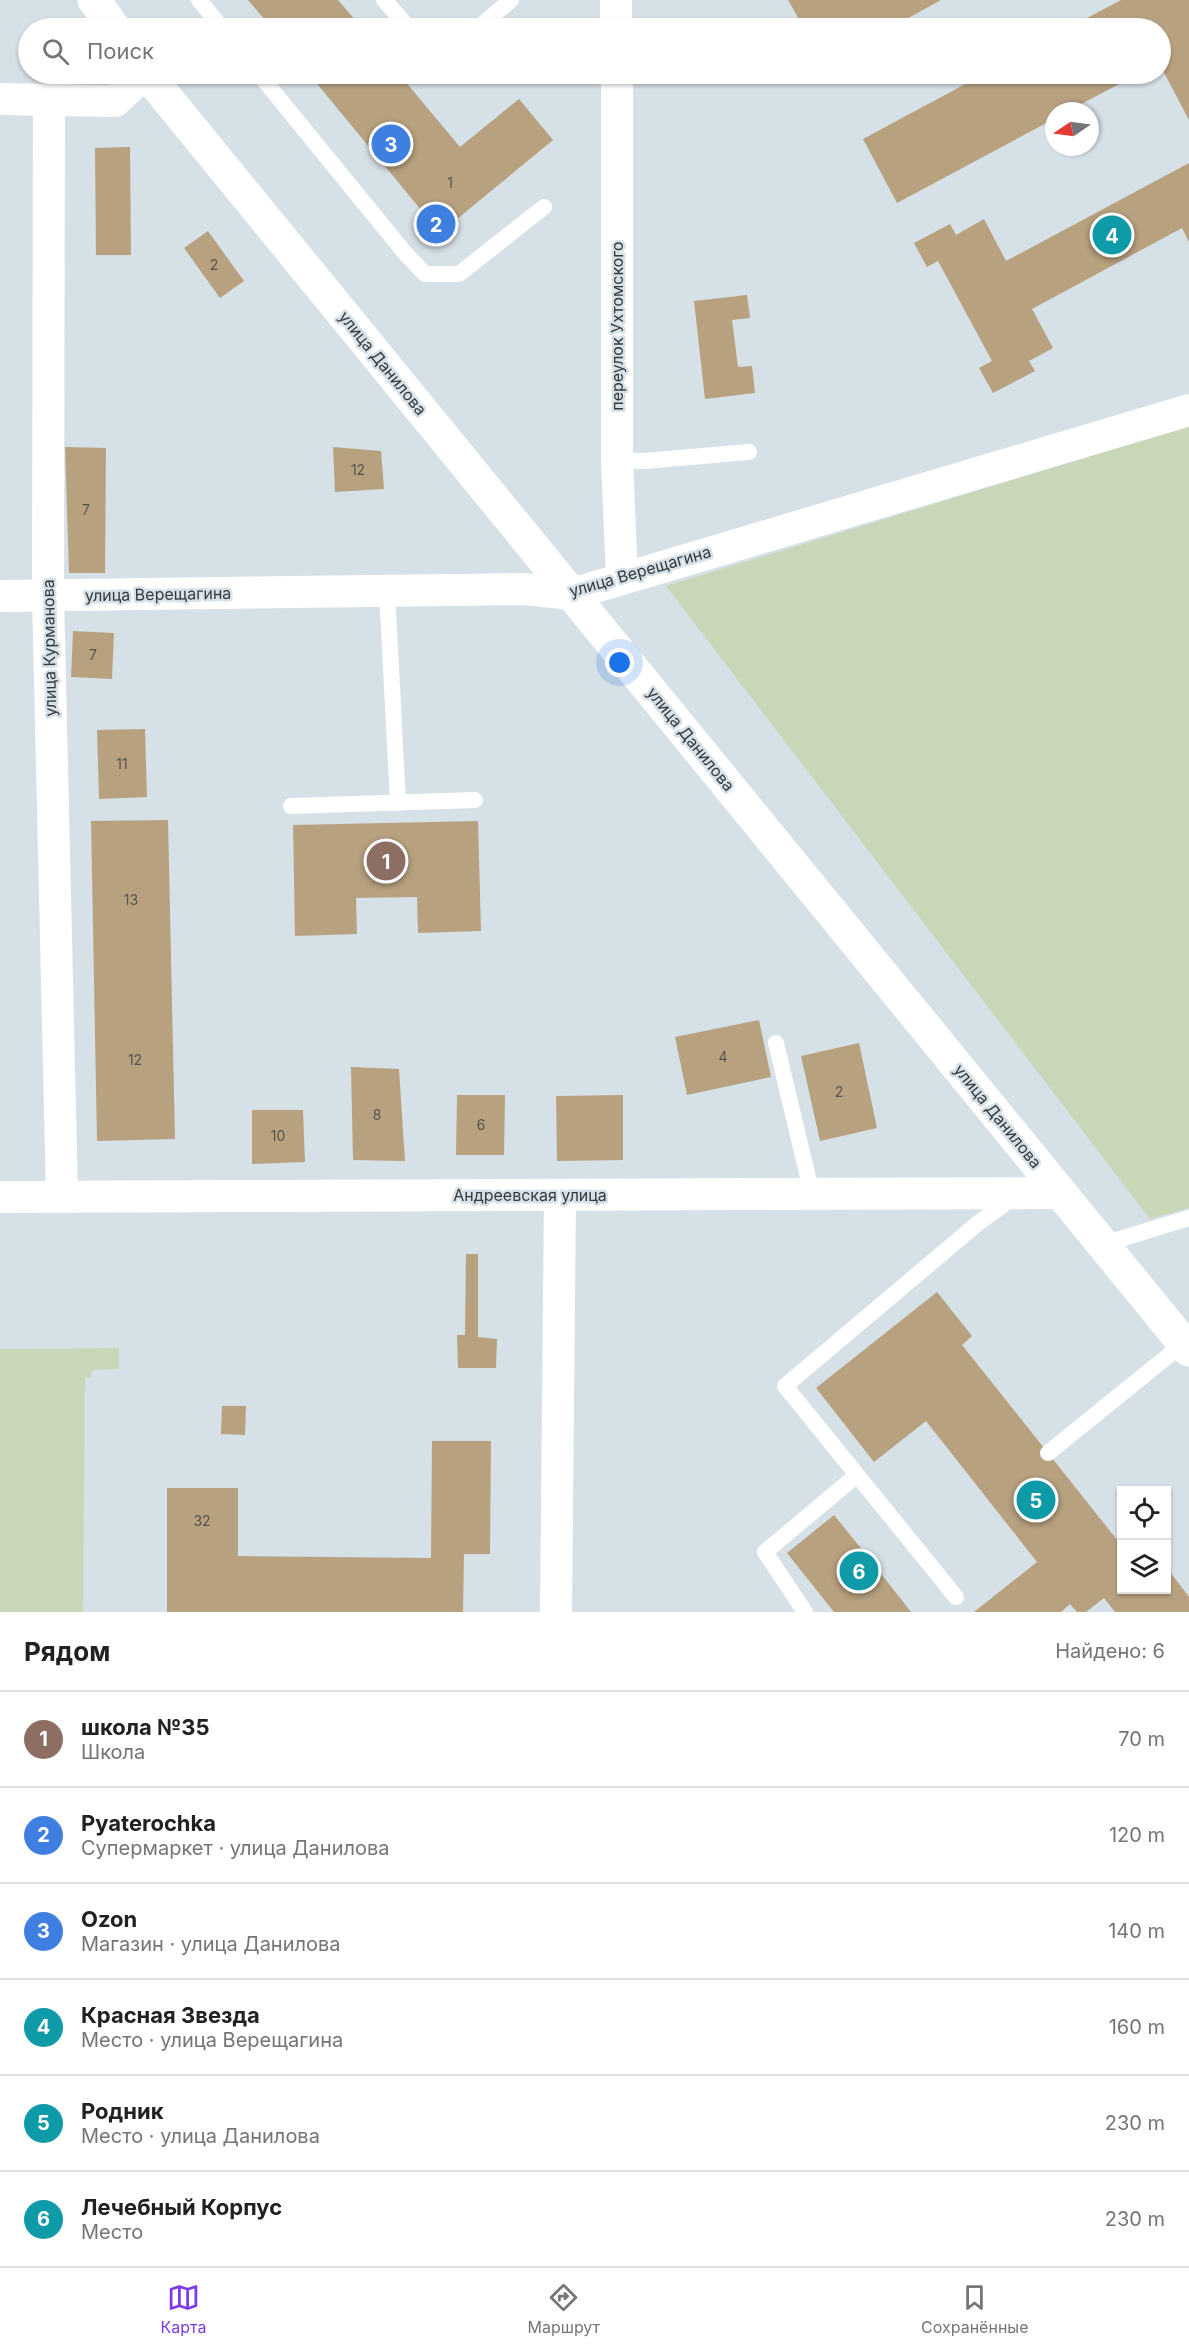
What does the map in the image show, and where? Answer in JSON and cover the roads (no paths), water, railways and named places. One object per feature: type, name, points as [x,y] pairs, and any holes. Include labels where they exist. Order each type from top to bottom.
[{"type":"main road","points":[[94,0],[107,18]]},
{"type":"main road","name":"улица Данилова","points":[[153,84],[789,858],[1186,1346]]},
{"type":"street","points":[[616,0],[616,18]]},
{"type":"street","points":[[0,99],[115,101],[134,84]]},
{"type":"street","name":"переулок Ухтомского","points":[[617,84],[617,460],[622,578]]},
{"type":"street","name":"улица Курманова","points":[[49,100],[48,596],[62,1196]]},
{"type":"street","name":"улица Верещагина","points":[[0,596],[524,589],[572,594],[1189,410]]},
{"type":"street","name":"Андреевская улица","points":[[0,1197],[1060,1193]]},
{"type":"street","points":[[556,1612],[560,1196]]},
{"type":"lane","points":[[199,0],[214,18]]},
{"type":"lane","points":[[384,0],[400,18]]},
{"type":"lane","points":[[490,18],[512,0]]},
{"type":"lane","points":[[267,84],[405,253],[425,274],[459,274],[544,207]]},
{"type":"lane","points":[[617,460],[644,461],[749,452]]},
{"type":"lane","points":[[387,591],[398,803]]},
{"type":"lane","points":[[291,806],[475,800]]},
{"type":"lane","points":[[776,1043],[812,1194]]},
{"type":"lane","points":[[956,1597],[785,1386],[977,1224],[1019,1192]]},
{"type":"lane","points":[[1104,1244],[1189,1218]]},
{"type":"lane","points":[[1048,1453],[1186,1346]]},
{"type":"lane","points":[[802,1611],[765,1551],[857,1476]]},
{"type":"place","name":"Ozon","points":[[391,144]]},
{"type":"place","name":"Pyaterochka","points":[[436,224]]},
{"type":"place","name":"Красная Звезда","points":[[1112,235]]},
{"type":"place","name":"школа №35","points":[[386,861]]},
{"type":"place","name":"Родник","points":[[1036,1500]]},
{"type":"place","name":"Лечебный Корпус","points":[[859,1571]]}]
